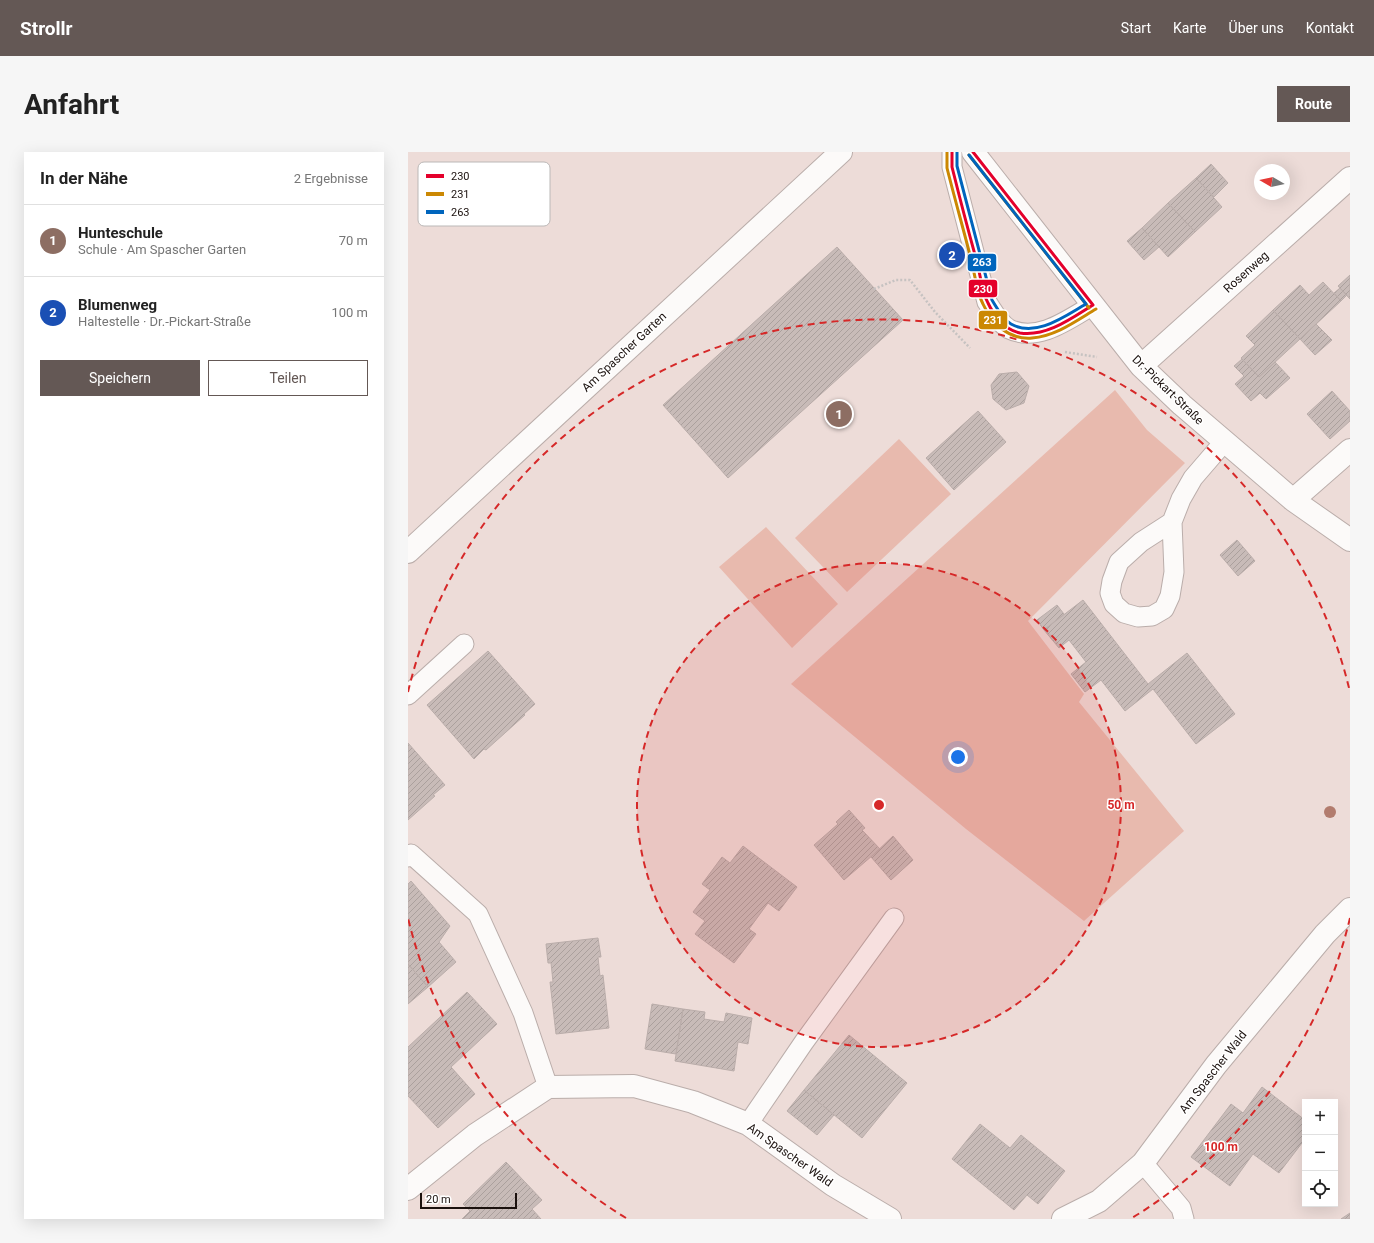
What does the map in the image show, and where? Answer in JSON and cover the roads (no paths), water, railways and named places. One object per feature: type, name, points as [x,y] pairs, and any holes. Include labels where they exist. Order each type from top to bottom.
[{"type":"street","name":"Am Spascher Garten","points":[[408,552],[841,152]]},
{"type":"street","name":"Dr.-Pickart-Straße","points":[[973,152],[1141,366],[1182,405],[1293,500],[1347,533]]},
{"type":"street","name":"Rosenweg","points":[[1141,366],[1350,178]]},
{"type":"street","points":[[1293,500],[1350,450]]},
{"type":"street","name":"Am Spascher Wald","points":[[1063,1219],[1099,1201],[1144,1163],[1216,1065],[1326,934],[1350,909]]},
{"type":"street","name":"Am Spascher Wald","points":[[548,1087],[634,1086],[693,1102],[748,1124],[833,1185],[890,1219]]},
{"type":"street","points":[[408,1189],[475,1135],[548,1087]]},
{"type":"lane","points":[[952,152],[952,167],[988,302],[996,317],[1008,328],[1022,332],[1040,332],[1059,325],[1093,305]]},
{"type":"lane","points":[[1172,522],[1141,542],[1119,562],[1112,581],[1110,593],[1114,604],[1124,613],[1138,617],[1152,616],[1164,609],[1170,596],[1174,572],[1172,522],[1181,499],[1193,478],[1224,442]]},
{"type":"lane","points":[[408,695],[464,644]]},
{"type":"lane","points":[[408,856],[411,854],[478,914],[523,1013],[548,1087]]},
{"type":"lane","points":[[748,1124],[804,1042],[894,918]]},
{"type":"lane","points":[[1144,1163],[1181,1208],[1184,1219]]},
{"type":"place","name":"Blumenweg","points":[[952,255]]},
{"type":"place","name":"Hunteschule","points":[[839,414]]}]
